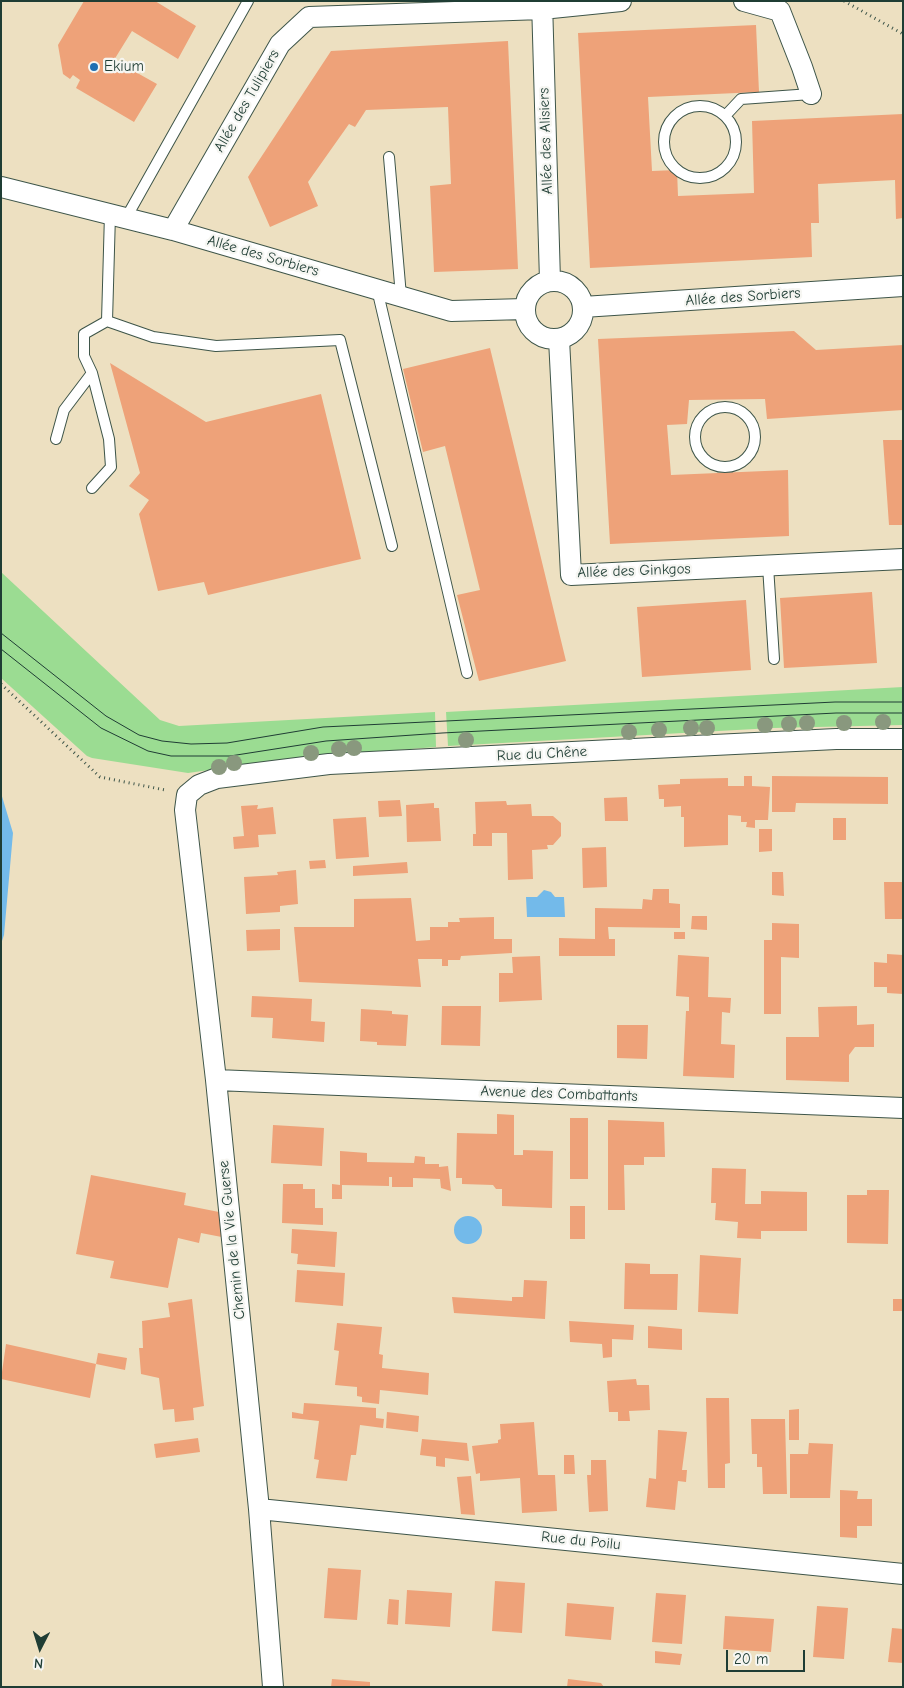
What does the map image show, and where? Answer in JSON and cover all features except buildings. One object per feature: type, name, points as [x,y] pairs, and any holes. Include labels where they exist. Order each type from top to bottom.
[{"type":"street","name":"Allée des Tulipiers","points":[[174,230],[280,44],[309,17],[621,1]]},
{"type":"street","points":[[744,1],[780,11],[802,67],[810,94]]},
{"type":"street","name":"Allée des Alisiers","points":[[542,5],[550,281]]},
{"type":"street","name":"Allée des Sorbiers","points":[[1,187],[174,230],[451,311],[525,309]]},
{"type":"street","points":[[550,281],[562,282],[573,288],[580,296],[583,307],[581,320],[574,331],[559,339],[540,335],[530,326],[525,309],[527,300],[533,290],[550,281]]},
{"type":"street","name":"Allée des Sorbiers","points":[[583,307],[903,286]]},
{"type":"street","name":"Allée des Ginkgos","points":[[559,339],[571,575],[903,559]]},
{"type":"street","name":"Rue du Chêne","points":[[187,795],[199,785],[218,778],[329,764],[836,739],[903,739]]},
{"type":"street","name":"Chemin de la Vie Guerse","points":[[187,795],[185,810],[216,1080],[259,1509],[273,1687]]},
{"type":"street","name":"Avenue des Combattants","points":[[216,1080],[903,1108]]},
{"type":"street","name":"Rue du Poilu","points":[[259,1509],[903,1574]]},
{"type":"lane","points":[[107,321],[118,216],[248,1]]},
{"type":"lane","points":[[725,116],[741,99],[810,94]]},
{"type":"lane","points":[[703,106],[715,109],[725,116],[733,126],[737,138],[736,150],[731,162],[723,171],[712,177],[689,177],[670,163],[664,141],[672,120],[680,112],[690,107],[703,106]]},
{"type":"lane","points":[[389,157],[401,296]]},
{"type":"lane","points":[[377,289],[467,672]]},
{"type":"lane","points":[[92,488],[111,467],[109,439],[92,373],[84,356],[84,334],[107,321],[153,337],[216,346],[340,340],[392,546]]},
{"type":"lane","points":[[56,439],[64,410],[92,373]]},
{"type":"lane","points":[[732,408],[750,419],[754,428],[754,448],[742,463],[733,467],[713,465],[699,453],[695,434],[698,424],[704,415],[712,409],[732,408]]},
{"type":"lane","points":[[768,566],[774,659]]},
{"type":"path","points":[[844,1],[903,34]]},
{"type":"path","points":[[1,684],[100,777],[187,795]]},
{"type":"green space","points":[[1,572],[160,720],[179,726],[435,712],[436,747],[295,758],[188,773],[87,756],[1,678]]},
{"type":"green space","points":[[903,687],[903,725],[773,728],[448,746],[446,712]]},
{"type":"water","points":[[1,793],[13,833],[4,935],[1,944]]},
{"type":"water","points":[[544,890],[551,892],[555,897],[564,897],[565,917],[527,917],[526,897],[537,897]]},
{"type":"water","points":[[468,1216],[478,1220],[482,1230],[478,1240],[468,1244],[458,1240],[454,1230],[458,1220]]},
{"type":"tram line","points":[[1,633],[106,716],[139,735],[162,741],[191,744],[227,743],[323,727],[835,702],[903,702]]},
{"type":"tram line","points":[[1,649],[101,728],[148,751],[171,756],[230,756],[326,741],[442,733],[836,713],[903,713]]},
{"type":"place","name":"Ekium","points":[[94,67]]}]
